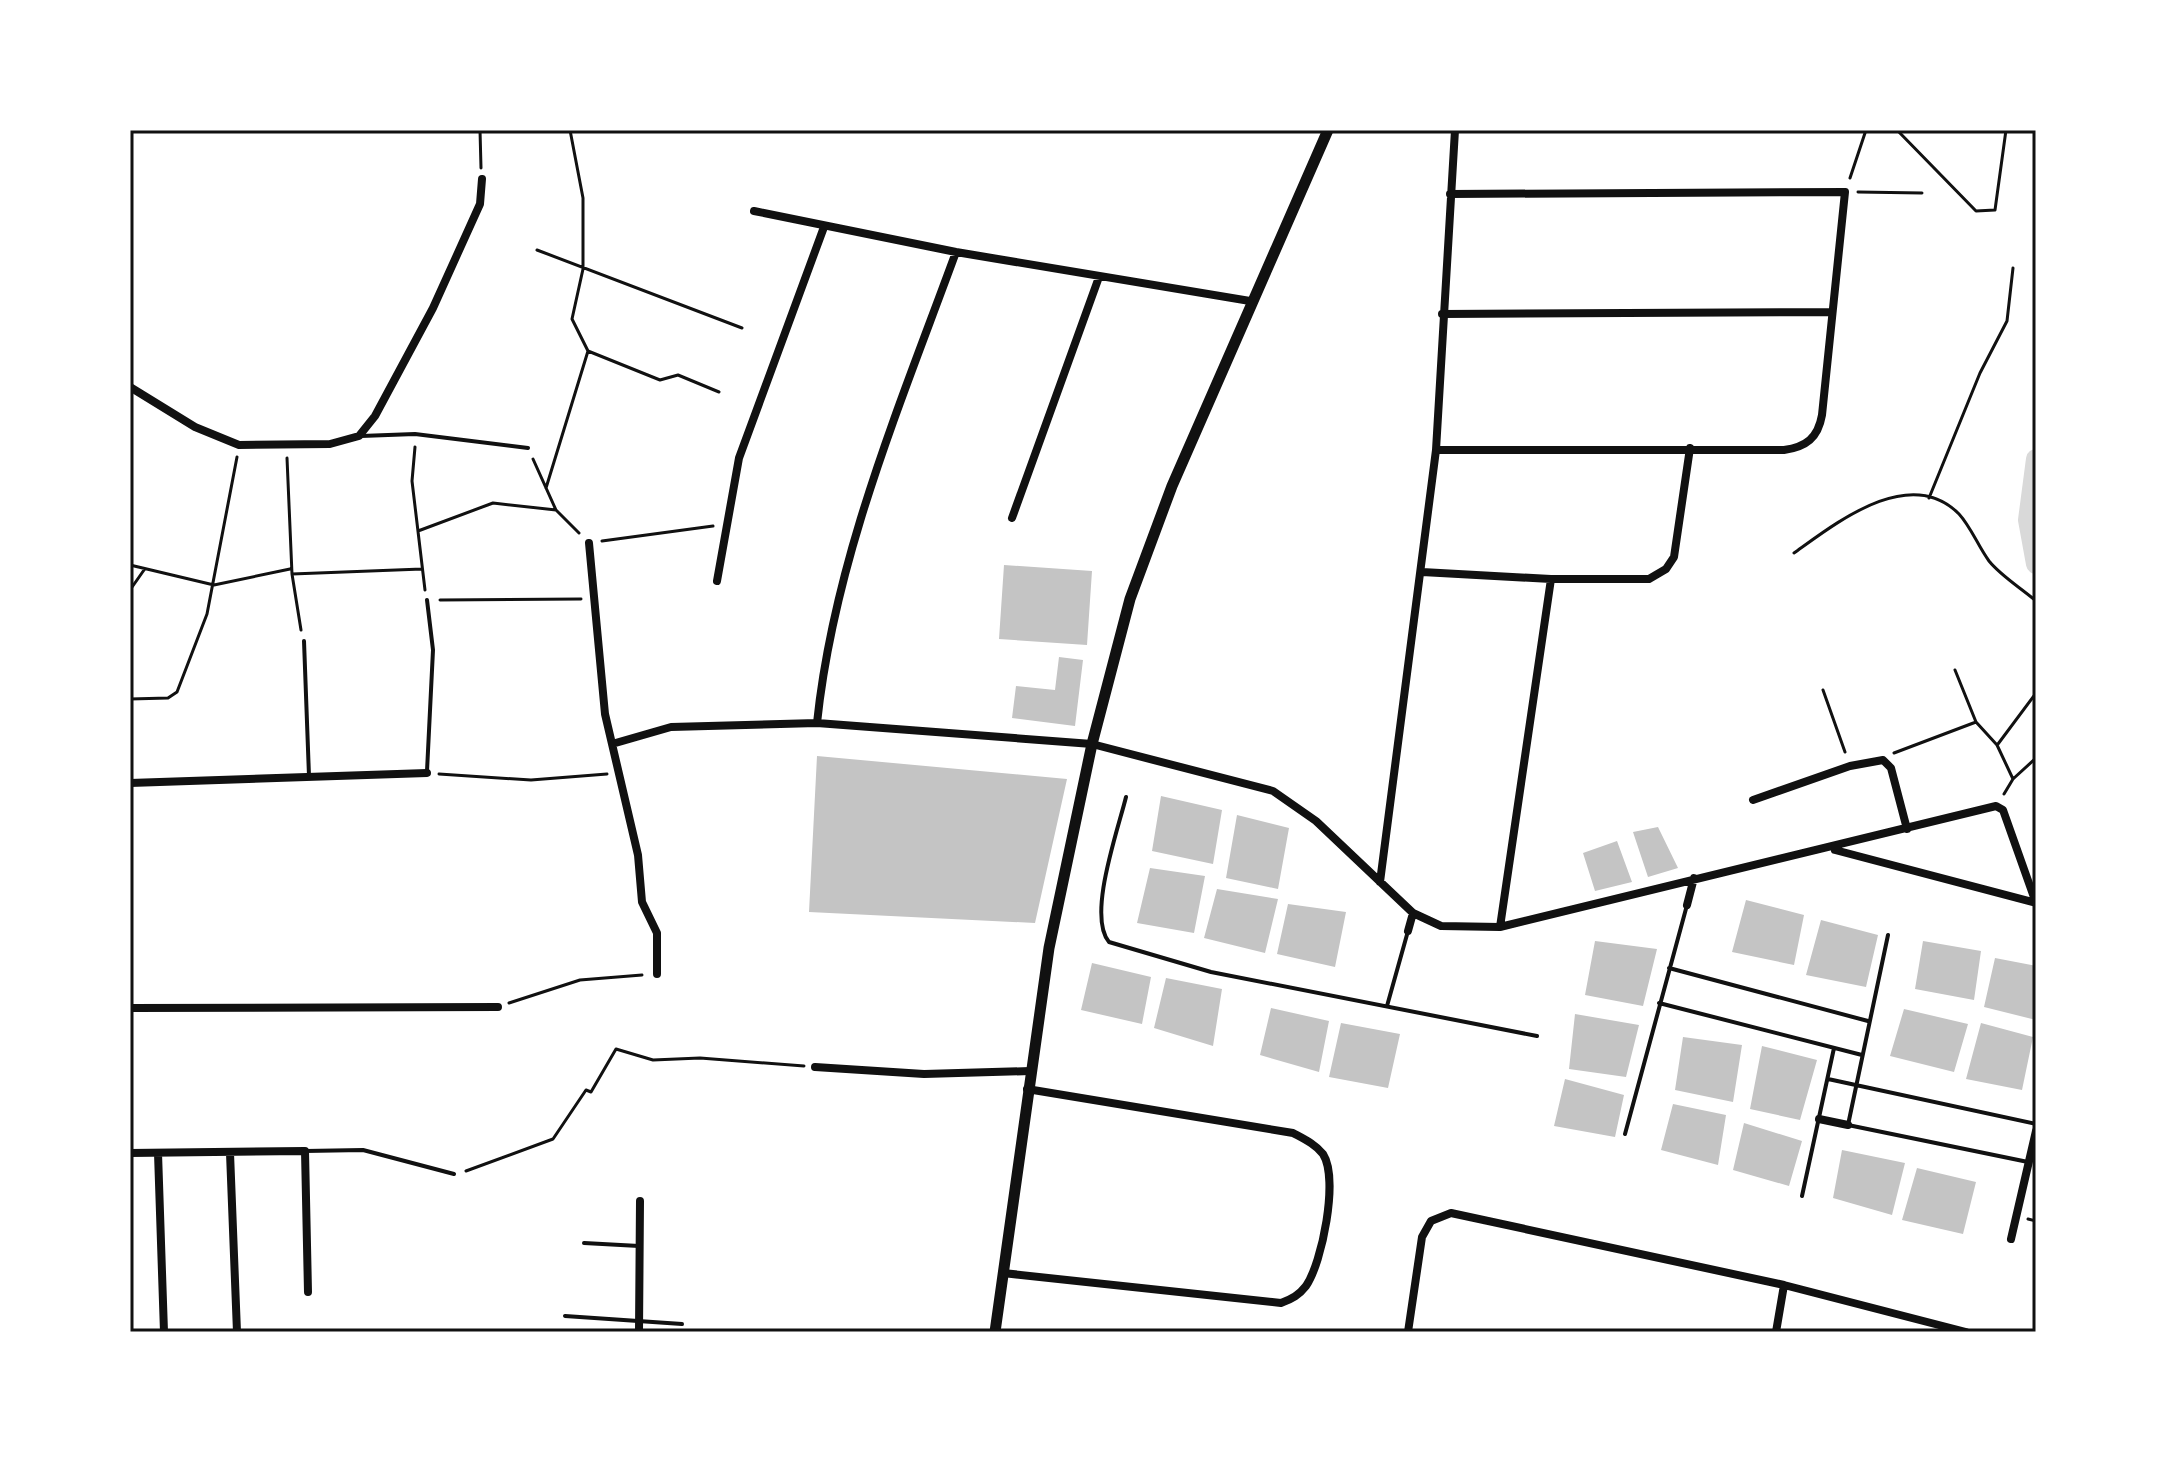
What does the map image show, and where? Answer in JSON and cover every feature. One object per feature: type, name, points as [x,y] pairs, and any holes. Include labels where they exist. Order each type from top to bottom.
[{"type":"street","points":[[995,1332],[1049,948],[1092,744],[1130,599],[1172,486],[1250,301],[1328,130]]},
{"type":"street","points":[[1380,882],[1436,450],[1455,130]]},
{"type":"street","points":[[130,387],[195,427],[239,445],[330,444],[359,436],[375,416],[433,308],[480,204],[482,179]]},
{"type":"street","points":[[1436,450],[1796,449],[1815,437],[1820,428],[1845,192],[1450,194]]},
{"type":"street","points":[[754,211],[956,252],[1250,301]]},
{"type":"street","points":[[717,581],[739,458],[824,227]]},
{"type":"street","points":[[817,723],[822,670],[875,473],[956,252]]},
{"type":"street","points":[[1012,518],[1099,277]]},
{"type":"street","points":[[1442,314],[1832,312]]},
{"type":"street","points":[[1422,572],[1551,579],[1649,579],[1659,575],[1674,557],[1690,448]]},
{"type":"street","points":[[589,543],[597,659],[618,773],[638,855],[642,902],[657,933],[657,974]]},
{"type":"street","points":[[1500,927],[1551,579]]},
{"type":"street","points":[[612,744],[644,732],[682,726],[817,723],[1092,744],[1273,791],[1316,821],[1413,913],[1441,926],[1500,927],[1694,878],[1832,849],[1996,806],[2003,810],[2036,903],[1832,849]]},
{"type":"street","points":[[1753,800],[1877,759],[1891,768],[1907,829]]},
{"type":"street","points":[[130,783],[427,773]]},
{"type":"street","points":[[1687,905],[1694,878]]},
{"type":"street","points":[[1408,931],[1413,913]]},
{"type":"street","points":[[130,1008],[498,1007]]},
{"type":"street","points":[[815,1067],[924,1074],[1030,1071]]},
{"type":"street","points":[[1003,1273],[1281,1303],[1296,1297],[1317,1264],[1330,1176],[1325,1157],[1310,1142],[1293,1133],[1027,1089]]},
{"type":"street","points":[[1819,1119],[1848,1125]]},
{"type":"street","points":[[2011,1239],[2036,1131]]},
{"type":"street","points":[[130,1153],[305,1151],[308,1292]]},
{"type":"street","points":[[158,1153],[164,1332]]},
{"type":"street","points":[[230,1153],[237,1332]]},
{"type":"street","points":[[639,1332],[640,1201]]},
{"type":"street","points":[[1408,1332],[1422,1237],[1431,1221],[1451,1213],[1784,1285],[1966,1332]]},
{"type":"street","points":[[1776,1332],[1784,1285]]},
{"type":"lane","points":[[359,436],[415,434],[528,448]]},
{"type":"lane","points":[[427,600],[433,650],[427,773]]},
{"type":"lane","points":[[304,641],[309,779]]},
{"type":"lane","points":[[1126,797],[1099,912],[1102,934],[1109,942],[1211,972],[1537,1036]]},
{"type":"lane","points":[[1625,1134],[1687,905]]},
{"type":"lane","points":[[1387,1006],[1408,931]]},
{"type":"lane","points":[[1888,935],[1848,1125],[2029,1162]]},
{"type":"lane","points":[[1669,968],[1869,1021]]},
{"type":"lane","points":[[1659,1003],[1862,1055]]},
{"type":"lane","points":[[1802,1196],[1834,1048]]},
{"type":"lane","points":[[1828,1079],[2036,1124]]},
{"type":"lane","points":[[305,1151],[363,1150],[454,1174]]},
{"type":"lane","points":[[584,1243],[639,1246]]},
{"type":"lane","points":[[565,1316],[682,1324]]},
{"type":"path","points":[[480,130],[482,179]]},
{"type":"path","points":[[570,130],[583,198],[583,269],[572,319],[588,351],[660,380],[678,375],[719,392]]},
{"type":"path","points":[[1866,130],[1845,192],[1922,193]]},
{"type":"path","points":[[1897,130],[1976,211],[1995,210],[2006,130]]},
{"type":"path","points":[[537,250],[742,328]]},
{"type":"path","points":[[1929,498],[1980,373],[2007,321],[2013,268]]},
{"type":"path","points":[[546,488],[588,351]]},
{"type":"path","points":[[415,434],[412,481],[427,600],[593,599]]},
{"type":"path","points":[[130,699],[168,698],[177,692],[207,614],[239,445]]},
{"type":"path","points":[[286,445],[292,571],[304,641]]},
{"type":"path","points":[[528,448],[556,510],[589,543],[725,524]]},
{"type":"path","points":[[1794,553],[1842,519],[1893,496],[1929,498],[1958,513],[1991,563],[2036,601]]},
{"type":"path","points":[[418,531],[493,503],[556,510]]},
{"type":"path","points":[[130,565],[214,585],[292,571],[422,569]]},
{"type":"path","points":[[130,590],[144,570]]},
{"type":"path","points":[[1955,670],[1976,722],[1997,745],[2013,779]]},
{"type":"path","points":[[1823,690],[1850,766]]},
{"type":"path","points":[[1997,745],[2036,693]]},
{"type":"path","points":[[1877,759],[1976,722]]},
{"type":"path","points":[[1996,806],[2013,779],[2036,758]]},
{"type":"path","points":[[427,773],[531,780],[618,773]]},
{"type":"path","points":[[498,1007],[580,980],[657,974]]},
{"type":"path","points":[[454,1174],[553,1139],[586,1090],[591,1092],[616,1049],[653,1060],[700,1058],[815,1067]]},
{"type":"building","points":[[1004,565],[1092,571],[1087,645],[999,639]]},
{"type":"building","points":[[1059,657],[1083,660],[1075,726],[1012,718],[1016,686],[1055,690]]},
{"type":"building","points":[[817,756],[1067,779],[1035,923],[809,912]]},
{"type":"building","points":[[1161,796],[1222,810],[1213,864],[1152,851]]},
{"type":"building","points":[[1237,815],[1289,828],[1278,889],[1226,878]]},
{"type":"building","points":[[1658,827],[1678,868],[1648,877],[1633,832]]},
{"type":"building","points":[[1617,841],[1632,882],[1595,891],[1583,853]]},
{"type":"building","points":[[1150,868],[1205,876],[1194,933],[1137,923]]},
{"type":"building","points":[[1217,889],[1278,899],[1265,953],[1204,938]]},
{"type":"building","points":[[1746,900],[1804,915],[1794,965],[1732,952]]},
{"type":"building","points":[[1288,904],[1346,912],[1335,967],[1277,954]]},
{"type":"building","points":[[1821,920],[1878,935],[1866,987],[1806,975]]},
{"type":"building","points":[[1595,941],[1657,949],[1643,1006],[1585,995]]},
{"type":"building","points":[[1923,941],[1981,951],[1974,1000],[1915,989]]},
{"type":"building","points":[[1995,958],[2036,966],[2036,1020],[1984,1007]]},
{"type":"building","points":[[1092,963],[1151,977],[1142,1024],[1081,1010]]},
{"type":"building","points":[[1166,978],[1222,989],[1213,1046],[1154,1028]]},
{"type":"building","points":[[1271,1008],[1329,1021],[1319,1072],[1260,1055]]},
{"type":"building","points":[[1904,1009],[1968,1024],[1954,1072],[1890,1056]]},
{"type":"building","points":[[1575,1014],[1639,1025],[1626,1077],[1569,1069]]},
{"type":"building","points":[[1341,1023],[1400,1034],[1388,1088],[1329,1077]]},
{"type":"building","points":[[1981,1023],[2033,1037],[2022,1090],[1966,1079]]},
{"type":"building","points":[[1683,1037],[1742,1045],[1733,1102],[1675,1090]]},
{"type":"building","points":[[1762,1046],[1817,1060],[1800,1120],[1750,1109]]},
{"type":"building","points":[[1565,1079],[1624,1095],[1615,1137],[1554,1126]]},
{"type":"building","points":[[1673,1104],[1726,1115],[1718,1165],[1661,1150]]},
{"type":"building","points":[[1744,1123],[1802,1141],[1789,1186],[1733,1170]]},
{"type":"building","points":[[1842,1150],[1905,1163],[1892,1215],[1833,1198]]},
{"type":"building","points":[[1917,1168],[1976,1182],[1963,1234],[1902,1220]]},
{"type":"waterway","points":[[2036,459],[2028,520],[2036,564]]}]
